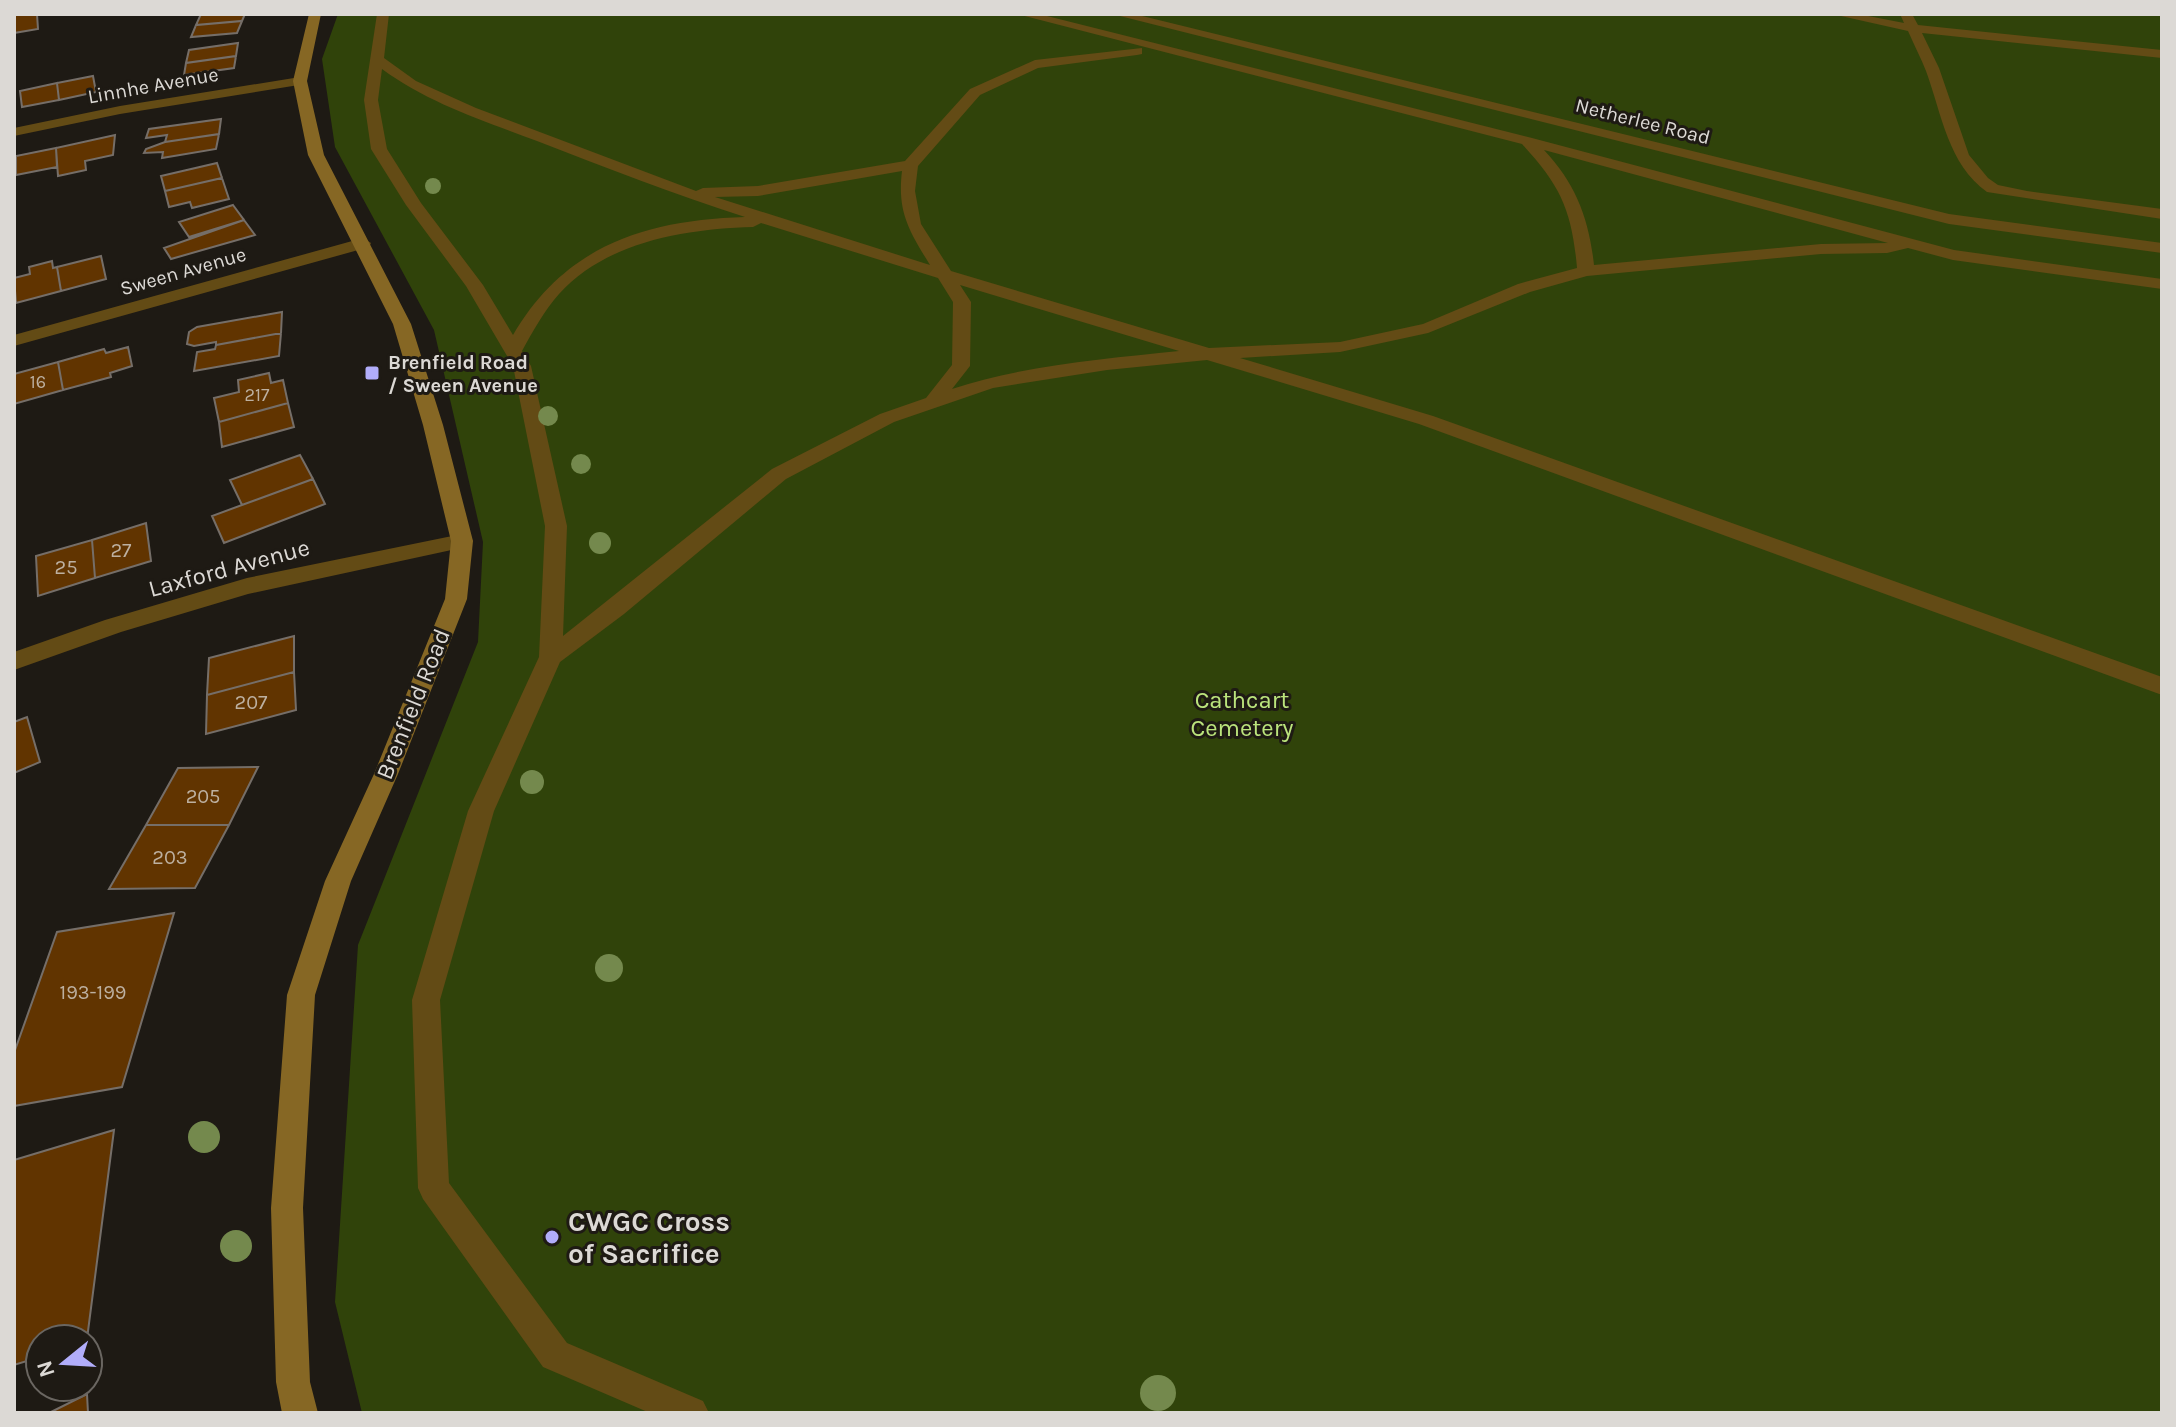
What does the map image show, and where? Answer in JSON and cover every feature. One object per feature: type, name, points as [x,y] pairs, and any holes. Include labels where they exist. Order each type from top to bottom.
[{"type":"street","name":"Brenfield Road","points":[[300,1413],[293,1382],[287,1208],[301,995],[338,881],[386,774],[456,599],[462,541],[433,425],[402,324],[316,155],[300,81],[315,14]]},
{"type":"street","points":[[383,14],[371,100],[379,149],[414,205],[474,285],[522,366],[556,526],[551,657],[481,811],[426,1000],[434,1188],[555,1355],[691,1413]]},
{"type":"street","points":[[1023,14],[1527,141],[1905,244],[1953,255],[2162,284]]},
{"type":"street","name":"Netherlee Road","points":[[1118,14],[1949,219],[2162,248]]},
{"type":"street","points":[[1838,14],[2162,54]]},
{"type":"street","points":[[1908,21],[1932,68],[1962,156],[1982,181],[1993,189],[2027,196],[2162,214]]},
{"type":"street","points":[[932,403],[961,366],[962,302],[913,224],[907,191],[910,165],[975,92],[1011,75],[1035,64],[1159,50]]},
{"type":"street","points":[[377,59],[411,84],[471,111],[689,194],[1426,420],[2162,686]]},
{"type":"street","name":"Linnhe Avenue","points":[[14,132],[120,110],[300,81]]},
{"type":"street","points":[[1527,141],[1562,177],[1583,224],[1586,271]]},
{"type":"street","points":[[689,194],[758,191],[910,165]]},
{"type":"street","points":[[513,351],[537,309],[566,278],[612,248],[673,229],[722,222],[775,222]]},
{"type":"street","name":"Sween Avenue","points":[[14,341],[363,243]]},
{"type":"street","points":[[551,657],[616,608],[779,474],[887,418],[990,383],[1107,364],[1208,354],[1340,347],[1428,328],[1524,288],[1586,271],[1821,249],[1887,248],[1905,244]]},
{"type":"street","name":"Laxford Avenue","points":[[14,661],[113,626],[247,586],[462,541]]},
{"type":"green space","name":"Cathcart Cemetery","points":[[338,14],[2162,14],[2162,1413],[362,1413],[335,1302],[358,945],[478,642],[483,542],[434,330],[335,147],[322,59]]},
{"type":"building","points":[[14,14],[37,14],[38,29],[14,33]]},
{"type":"building","points":[[201,14],[245,14],[242,21],[196,25]]},
{"type":"building","points":[[242,21],[237,33],[191,37],[196,25]]},
{"type":"building","points":[[238,43],[236,56],[186,63],[189,50]]},
{"type":"building","points":[[236,56],[234,68],[184,75],[186,63]]},
{"type":"building","points":[[93,76],[96,92],[59,100],[57,83]]},
{"type":"building","points":[[57,83],[59,100],[22,107],[20,91]]},
{"type":"building","points":[[221,119],[219,134],[165,142],[167,135],[146,138],[149,129]]},
{"type":"building","points":[[219,134],[216,149],[162,158],[163,152],[144,153],[146,149],[165,142]]},
{"type":"building","points":[[115,135],[113,155],[85,161],[86,170],[58,176],[56,148]]},
{"type":"building","points":[[56,148],[57,167],[16,175],[16,156]]},
{"type":"building","points":[[217,163],[222,178],[165,191],[161,176]]},
{"type":"building","points":[[222,178],[229,199],[192,208],[190,202],[169,207],[165,191]]},
{"type":"building","points":[[233,205],[244,220],[189,237],[179,222]]},
{"type":"building","points":[[244,220],[255,235],[171,259],[164,248]]},
{"type":"building","points":[[101,256],[106,279],[61,291],[57,267]]},
{"type":"building","points":[[52,261],[53,268],[57,267],[61,291],[16,303],[14,278],[30,274],[29,267]]},
{"type":"building","points":[[282,312],[281,333],[216,345],[216,342],[194,346],[187,344],[189,332],[197,327]]},
{"type":"building","points":[[281,333],[279,356],[194,371],[197,352],[215,349],[216,345]]},
{"type":"building","points":[[128,347],[132,366],[110,373],[111,377],[63,390],[58,362],[104,349],[106,353]]},
{"type":"building","points":[[58,362],[63,390],[14,404],[14,374]]},
{"type":"building","points":[[269,373],[271,383],[283,380],[288,403],[219,422],[214,398],[239,392],[238,380]]},
{"type":"building","points":[[288,403],[294,427],[222,447],[219,422]]},
{"type":"building","points":[[300,455],[313,479],[242,505],[230,480]]},
{"type":"building","points":[[313,479],[325,504],[224,543],[212,516]]},
{"type":"building","points":[[146,523],[151,561],[95,578],[92,540]]},
{"type":"building","points":[[92,540],[95,578],[38,596],[36,556]]},
{"type":"building","points":[[294,636],[294,672],[207,695],[209,658]]},
{"type":"building","points":[[294,672],[296,710],[206,734],[207,695]]},
{"type":"building","points":[[27,717],[40,762],[14,773],[14,722]]},
{"type":"building","points":[[258,767],[229,825],[146,825],[178,768]]},
{"type":"building","points":[[146,825],[229,825],[195,888],[109,889]]},
{"type":"building","points":[[174,913],[122,1087],[14,1106],[14,1053],[57,932]]},
{"type":"building","points":[[114,1130],[89,1323],[24,1323],[24,1362],[14,1365],[14,1160]]},
{"type":"building","points":[[69,1403],[87,1403],[88,1413],[49,1413]]},
{"type":"place","name":"Brenfield Road / Sween Avenue","points":[[372,373]]},
{"type":"place","name":"CWGC Cross of Sacrifice","points":[[552,1237]]}]
